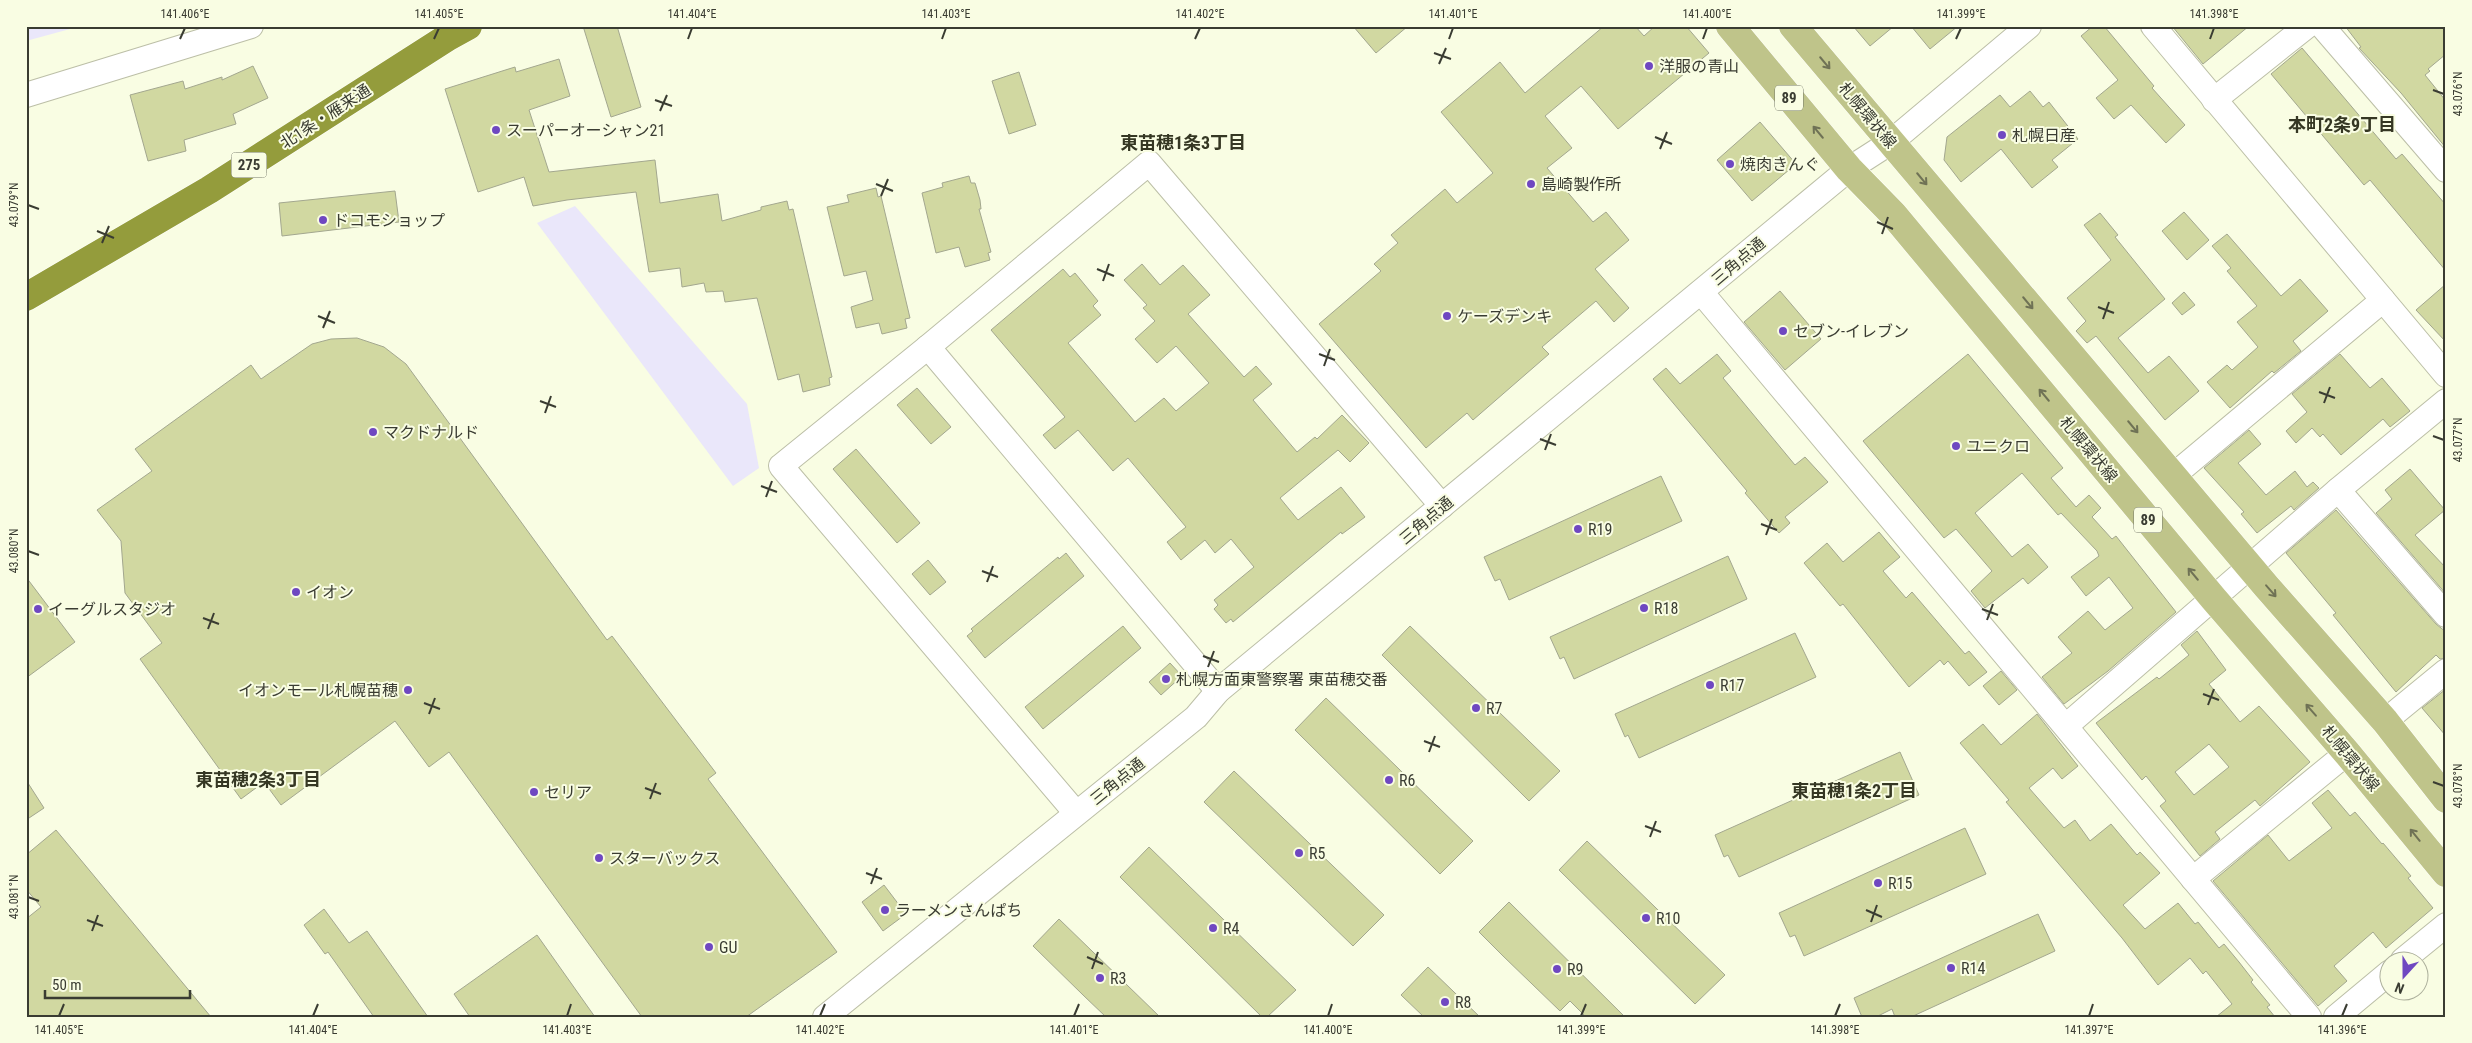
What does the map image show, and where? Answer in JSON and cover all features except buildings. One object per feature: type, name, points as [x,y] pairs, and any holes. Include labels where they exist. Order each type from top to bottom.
[{"type":"highway","name":"北1条・雁来通","points":[[26,297],[209,190],[468,26]]},
{"type":"main road","name":"札幌環状線","points":[[1730,26],[1849,169],[1893,214],[2213,598],[2347,753],[2446,873]]},
{"type":"main road","name":"札幌環状線","points":[[1793,26],[2251,566],[2385,720],[2446,799]]},
{"type":"street","points":[[26,95],[251,26]]},
{"type":"street","points":[[1722,26],[1749,51]]},
{"type":"street","name":"三角点通","points":[[825,1017],[1196,717],[1218,691],[1849,169],[1891,142],[2029,26]]},
{"type":"street","points":[[2154,26],[2446,375]]},
{"type":"street","points":[[2214,100],[2308,26]]},
{"type":"street","points":[[2322,26],[2446,170]]},
{"type":"street","points":[[1076,813],[781,466],[928,348],[1149,163],[1442,506]]},
{"type":"street","points":[[1701,292],[2309,1017]]},
{"type":"street","points":[[2174,475],[2383,300]]},
{"type":"street","points":[[928,348],[1218,691]]},
{"type":"street","points":[[2066,726],[2338,490],[2446,401]]},
{"type":"street","points":[[2338,490],[2446,615]]},
{"type":"street","points":[[2385,720],[2446,671]]},
{"type":"street","points":[[2193,878],[2347,753]]},
{"type":"street","points":[[2415,950],[2446,925]]},
{"type":"street","points":[[2336,1017],[2380,980]]},
{"type":"shaded area","points":[[26,26],[81,26],[26,41]]},
{"type":"shaded area","points":[[575,206],[747,404],[759,468],[733,486],[537,223]]},
{"type":"place","name":"洋服の青山","points":[[1649,66]]},
{"type":"place","name":"スーパーオーシャン21","points":[[496,130]]},
{"type":"place","name":"札幌日産","points":[[2002,135]]},
{"type":"place","name":"焼肉きんぐ","points":[[1730,164]]},
{"type":"place","name":"島崎製作所","points":[[1531,184]]},
{"type":"place","name":"ドコモショップ","points":[[323,220]]},
{"type":"place","name":"ケーズデンキ","points":[[1447,316]]},
{"type":"place","name":"セブン-イレブン","points":[[1783,331]]},
{"type":"place","name":"マクドナルド","points":[[373,432]]},
{"type":"place","name":"ユニクロ","points":[[1956,446]]},
{"type":"place","name":"R19","points":[[1578,529]]},
{"type":"place","name":"イオン","points":[[296,592]]},
{"type":"place","name":"R18","points":[[1644,608]]},
{"type":"place","name":"イーグルスタジオ","points":[[38,609]]},
{"type":"place","name":"札幌方面東警察署 東苗穂交番","points":[[1166,679]]},
{"type":"place","name":"R17","points":[[1710,685]]},
{"type":"place","name":"イオンモール札幌苗穂","points":[[408,690]]},
{"type":"place","name":"R7","points":[[1476,708]]},
{"type":"place","name":"R6","points":[[1389,780]]},
{"type":"place","name":"セリア","points":[[534,792]]},
{"type":"place","name":"R5","points":[[1299,853]]},
{"type":"place","name":"スターバックス","points":[[599,858]]},
{"type":"place","name":"R15","points":[[1878,883]]},
{"type":"place","name":"ラーメンさんぱち","points":[[885,910]]},
{"type":"place","name":"R10","points":[[1646,918]]},
{"type":"place","name":"R4","points":[[1213,928]]},
{"type":"place","name":"GU","points":[[709,947]]},
{"type":"place","name":"R14","points":[[1951,968]]},
{"type":"place","name":"R9","points":[[1557,969]]},
{"type":"place","name":"R3","points":[[1100,978]]},
{"type":"place","name":"R8","points":[[1445,1002]]},
{"type":"district","name":"本町2条9丁目","points":[[2342,125]]},
{"type":"district","name":"東苗穂1条3丁目","points":[[1183,143]]},
{"type":"district","name":"東苗穂2条3丁目","points":[[258,780]]},
{"type":"district","name":"東苗穂1条2丁目","points":[[1854,791]]}]
